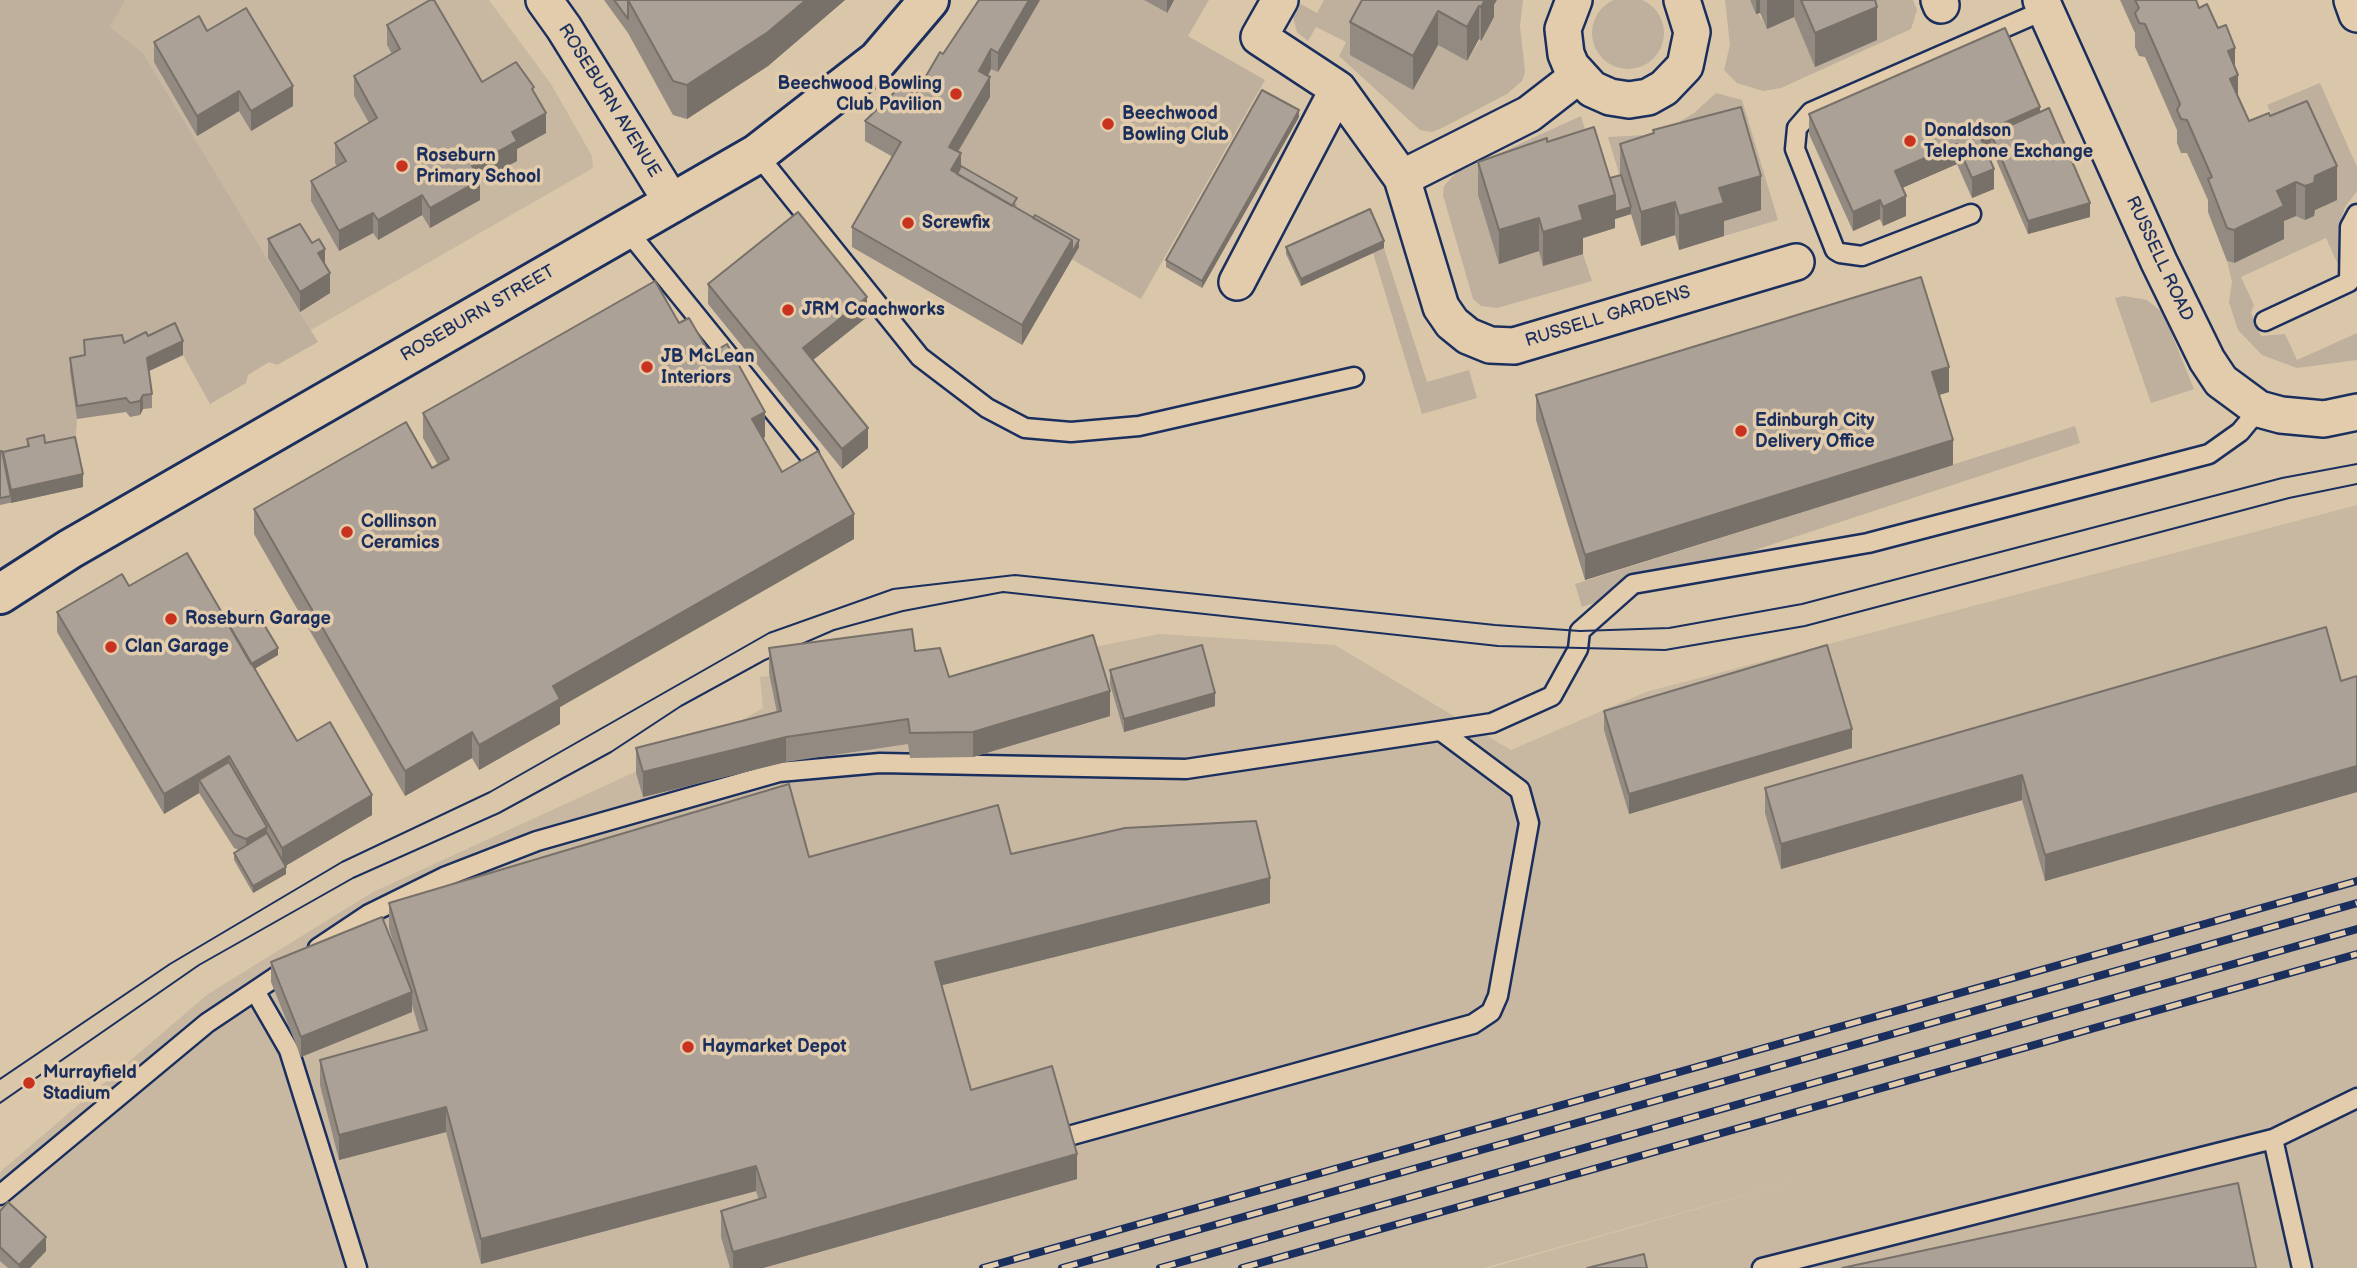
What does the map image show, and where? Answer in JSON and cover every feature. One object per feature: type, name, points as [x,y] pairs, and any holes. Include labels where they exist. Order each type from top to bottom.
[{"type":"street","name":"ROSEBURN AVENUE","points":[[544,0],[564,27],[674,204]]},
{"type":"street","name":"ROSEBURN STREET","points":[[0,594],[70,549],[757,154],[878,60],[929,0]]},
{"type":"street","name":"RUSSELL GARDENS","points":[[1280,0],[1259,37],[1338,89],[1402,178],[1441,307],[1452,323],[1468,335],[1490,345],[1514,346],[1796,261]]},
{"type":"street","points":[[1574,0],[1566,17],[1563,42],[1566,54],[1578,76],[1592,89],[1619,99],[1648,97],[1664,88],[1685,66],[1692,44],[1691,21],[1682,0]]},
{"type":"street","points":[[2352,0],[2357,14]]},
{"type":"street","name":"RUSSELL ROAD","points":[[2043,5],[2207,360],[2221,381],[2259,409],[2303,419],[2324,419],[2357,412]]},
{"type":"street","points":[[1402,178],[1529,114],[1578,76]]},
{"type":"street","points":[[1237,282],[1338,89]]},
{"type":"lane","points":[[1971,214],[1862,256],[1840,253],[1835,250],[1795,149],[1797,128],[1811,112],[2043,5]]},
{"type":"lane","points":[[757,154],[920,357],[987,408],[1025,428],[1049,432],[1092,431],[1152,424],[1354,377]]},
{"type":"lane","points":[[2265,321],[2349,282],[2350,227],[2357,214]]},
{"type":"lane","points":[[627,230],[809,455]]},
{"type":"lane","points":[[0,1195],[207,1023],[369,914],[444,877],[537,841],[779,772],[880,763],[1186,769],[1492,723],[1552,695],[1578,649],[1580,631],[1633,584],[1868,543],[2209,454],[2240,432],[2259,409]]},
{"type":"lane","points":[[1065,1137],[1473,1024],[1491,1012],[1498,996],[1528,823],[1520,790],[1441,731]]},
{"type":"lane","points":[[255,991],[289,1050],[357,1268]]},
{"type":"lane","points":[[1762,1268],[2273,1139],[2357,1098]]},
{"type":"lane","points":[[2273,1139],[2302,1268]]},
{"type":"shaded area","points":[[1628,-3],[1642,0],[1654,7],[1661,19],[1664,33],[1661,47],[1654,59],[1642,66],[1628,69],[1614,66],[1602,59],[1595,47],[1592,33],[1595,19],[1602,7],[1614,0]]},
{"type":"shaded area","points":[[0,0],[125,0],[110,27],[143,53],[318,342],[277,365],[269,362],[248,375],[246,383],[210,404],[183,355],[70,372],[77,419],[75,450],[0,458]]},
{"type":"shaded area","name":"Roseburn Primary School","points":[[125,0],[489,0],[551,84],[592,156],[593,168],[311,330],[143,53],[109,27]]},
{"type":"shaded area","name":"Beechwood Bowling Club","points":[[992,0],[1144,0],[1166,13],[1174,0],[1209,0],[1188,36],[1265,80],[1141,299],[865,141],[914,114]]},
{"type":"shaded area","points":[[1324,0],[1366,0],[1413,90],[1438,45],[1467,61],[1494,18],[1489,14],[1497,0],[1523,0],[1520,26],[1525,72],[1522,81],[1507,94],[1442,128],[1432,132],[1420,130],[1339,56],[1346,42],[1316,27],[1308,41],[1297,32],[1293,17],[1297,2],[1317,13]]},
{"type":"shaded area","points":[[1725,0],[1750,0],[1767,28],[1794,17],[1815,66],[1860,0],[1913,0],[1917,10],[1911,29],[1781,88],[1763,91],[1737,83],[1724,70],[1730,45]]},
{"type":"shaded area","points":[[2320,83],[2357,167],[2357,191],[2345,207],[2338,229],[2339,267],[2326,238],[2241,277],[2254,305],[2251,313],[2261,336],[2285,334],[2297,360],[2357,333],[2357,360],[2297,368],[2262,355],[2238,330],[2229,302],[2232,282],[2227,261],[2234,263],[2277,224],[2296,216],[2314,216],[2316,209],[2267,105]]},
{"type":"shaded area","points":[[1716,93],[1742,100],[1778,220],[1724,236],[1719,222],[1620,177],[1608,137],[1646,135],[1671,127],[1694,113]]},
{"type":"shaded area","points":[[1581,116],[1594,161],[1499,264],[1539,251],[1583,254],[1592,281],[1497,308],[1481,306],[1473,299],[1443,195],[1444,186],[1456,173]]},
{"type":"shaded area","points":[[1384,248],[1427,382],[1469,370],[1477,398],[1422,414],[1373,253]]},
{"type":"shaded area","points":[[2124,296],[2147,300],[2163,313],[2194,389],[2151,403],[2115,298]]},
{"type":"shaded area","points":[[2075,426],[2080,443],[1582,607],[1575,584]]},
{"type":"shaded area","points":[[2357,505],[2357,1268],[1489,1268],[1806,1178],[1484,1268],[0,1268],[0,1172],[208,994],[373,892],[720,733],[763,708],[760,677],[914,663],[920,682],[1159,634],[1335,645],[1511,750],[1646,692]]},
{"type":"building","points":[[434,0],[482,82],[516,62],[534,87],[532,89],[546,113],[512,132],[517,141],[472,166],[480,180],[430,208],[422,195],[378,220],[373,213],[339,231],[311,181],[346,161],[335,143],[377,118],[354,76],[400,49],[387,25]]},
{"type":"building","points":[[614,0],[628,0],[628,19]]},
{"type":"building","points":[[628,0],[806,0],[768,32],[687,85],[673,81]]},
{"type":"building","points":[[979,0],[1029,0],[998,53],[991,49],[979,71],[990,77],[949,147],[961,153],[951,170],[1072,240],[1022,325],[852,227],[901,142],[865,121],[901,86],[915,95],[940,52],[943,54]]},
{"type":"building","points":[[1362,0],[1485,0],[1467,27],[1438,11],[1413,56],[1350,22]]},
{"type":"building","points":[[1801,0],[1875,0],[1877,7],[1815,33]]},
{"type":"building","points":[[2135,0],[2196,0],[2199,8],[2207,4],[2218,28],[2226,25],[2235,48],[2228,51],[2238,75],[2230,79],[2249,121],[2269,113],[2270,116],[2307,101],[2337,166],[2315,176],[2314,183],[2305,186],[2296,182],[2277,191],[2284,206],[2234,230],[2227,228],[2208,179],[2212,177],[2187,120],[2181,119],[2177,110],[2180,104],[2145,24],[2139,23],[2135,13],[2139,8]]},
{"type":"building","points":[[246,8],[293,86],[251,111],[239,91],[197,116],[154,42],[199,16],[207,31]]},
{"type":"building","name":"Donaldson Telephone Exchange","points":[[2005,28],[2040,107],[1979,134],[1994,169],[1972,178],[1957,144],[1895,171],[1906,196],[1883,207],[1880,200],[1853,212],[1809,114]]},
{"type":"building","points":[[1262,90],[1299,110],[1202,281],[1166,260]]},
{"type":"building","points":[[1741,107],[1761,176],[1719,188],[1724,203],[1679,216],[1675,202],[1641,212],[1620,144],[1654,133],[1653,130]]},
{"type":"building","points":[[2049,108],[2090,203],[2028,221],[1991,134]]},
{"type":"building","points":[[1594,127],[1615,195],[1579,206],[1583,220],[1543,232],[1539,218],[1499,230],[1478,162],[1547,138],[1547,142]]},
{"type":"building","points":[[961,166],[1017,198],[1012,206],[957,174]]},
{"type":"building","points":[[1621,175],[1631,207],[1615,212],[1615,195],[1610,178]]},
{"type":"building","points":[[1370,209],[1384,241],[1301,279],[1286,247]]},
{"type":"building","points":[[798,212],[867,297],[803,348],[868,428],[842,449],[708,284]]},
{"type":"building","points":[[1035,215],[1079,240],[1072,253],[1072,240],[1033,218]]},
{"type":"building","points":[[300,224],[312,243],[319,239],[325,249],[318,253],[330,273],[300,292],[268,239]]},
{"type":"building","name":"Edinburgh City Delivery Office","points":[[1921,277],[1949,367],[1932,372],[1953,440],[1585,555],[1536,395]]},
{"type":"building","points":[[655,281],[679,323],[689,318],[710,354],[727,344],[765,412],[752,419],[782,472],[818,451],[854,514],[553,686],[560,699],[479,745],[472,732],[405,771],[254,509],[406,422],[432,468],[449,459],[423,413]]},
{"type":"building","points":[[175,323],[183,341],[147,358],[152,394],[143,395],[140,401],[130,403],[126,398],[77,406],[70,358],[85,355],[84,340],[122,335],[124,343],[146,332],[148,336]]},
{"type":"building","points":[[44,435],[45,443],[75,437],[83,474],[11,490],[3,452],[29,446],[27,439]]},
{"type":"building","points":[[0,451],[11,496],[0,498]]},
{"type":"building","points":[[187,553],[297,741],[330,722],[372,795],[282,848],[229,756],[164,794],[57,612],[122,574],[129,586]]},
{"type":"building","points":[[256,611],[278,648],[251,664],[229,626]]},
{"type":"building","points":[[2326,627],[2341,681],[2357,676],[2357,766],[2045,855],[2022,775],[1781,844],[1765,788]]},
{"type":"building","points":[[912,629],[915,651],[940,648],[949,677],[1093,635],[1110,691],[973,732],[910,733],[908,719],[786,737],[643,772],[636,748],[781,711],[769,648]]},
{"type":"building","points":[[1202,645],[1215,693],[1124,719],[1110,670]]},
{"type":"building","points":[[1827,645],[1852,729],[1629,794],[1604,711]]},
{"type":"building","points":[[229,762],[267,827],[246,839],[234,834],[199,780]]},
{"type":"building","name":"Haymarket Depot","points":[[789,784],[809,857],[998,805],[1011,854],[1125,828],[1256,821],[1270,878],[935,962],[971,1090],[1052,1066],[1077,1154],[733,1252],[721,1211],[766,1197],[756,1166],[481,1239],[446,1107],[339,1135],[320,1060],[427,1030],[389,903]]},
{"type":"building","points":[[267,833],[286,867],[253,886],[234,853]]},
{"type":"building","points":[[382,917],[412,992],[301,1037],[271,962]]},
{"type":"building","points":[[2238,1183],[2256,1268],[1842,1268]]},
{"type":"building","points":[[8,1202],[46,1237],[19,1265],[0,1247],[0,1211]]},
{"type":"building","points":[[1644,1254],[1647,1268],[1587,1268]]},
{"type":"tram line","points":[[0,1079],[170,964],[342,862],[490,792],[769,633],[893,589],[1015,575],[1495,625],[1580,631],[1669,628],[1802,604],[2282,478],[2357,464]]},
{"type":"tram line","points":[[0,1103],[199,965],[353,878],[499,813],[611,752],[681,706],[765,660],[834,630],[903,611],[1003,592],[1498,646],[1665,650],[1805,626],[2289,498],[2357,484]]},
{"type":"railway","points":[[983,1268],[2357,881]]},
{"type":"railway","points":[[1062,1268],[2357,903]]},
{"type":"railway","points":[[1160,1268],[2357,929]]},
{"type":"railway","points":[[1242,1268],[2357,954]]},
{"type":"place","name":"Beechwood Bowling Club Pavilion","points":[[956,94]]},
{"type":"place","name":"Beechwood Bowling Club","points":[[1108,124]]},
{"type":"place","name":"Donaldson Telephone Exchange","points":[[1910,141]]},
{"type":"place","name":"Roseburn Primary School","points":[[402,166]]},
{"type":"place","name":"Screwfix","points":[[908,223]]},
{"type":"place","name":"JRM Coachworks","points":[[788,310]]},
{"type":"place","name":"JB McLean Interiors","points":[[647,367]]},
{"type":"place","name":"Edinburgh City Delivery Office","points":[[1741,431]]},
{"type":"place","name":"Collinson Ceramics","points":[[347,532]]},
{"type":"place","name":"Roseburn Garage","points":[[171,619]]},
{"type":"place","name":"Clan Garage","points":[[111,647]]},
{"type":"place","name":"Haymarket Depot","points":[[688,1047]]},
{"type":"place","name":"Murrayfield Stadium","points":[[29,1083]]}]
